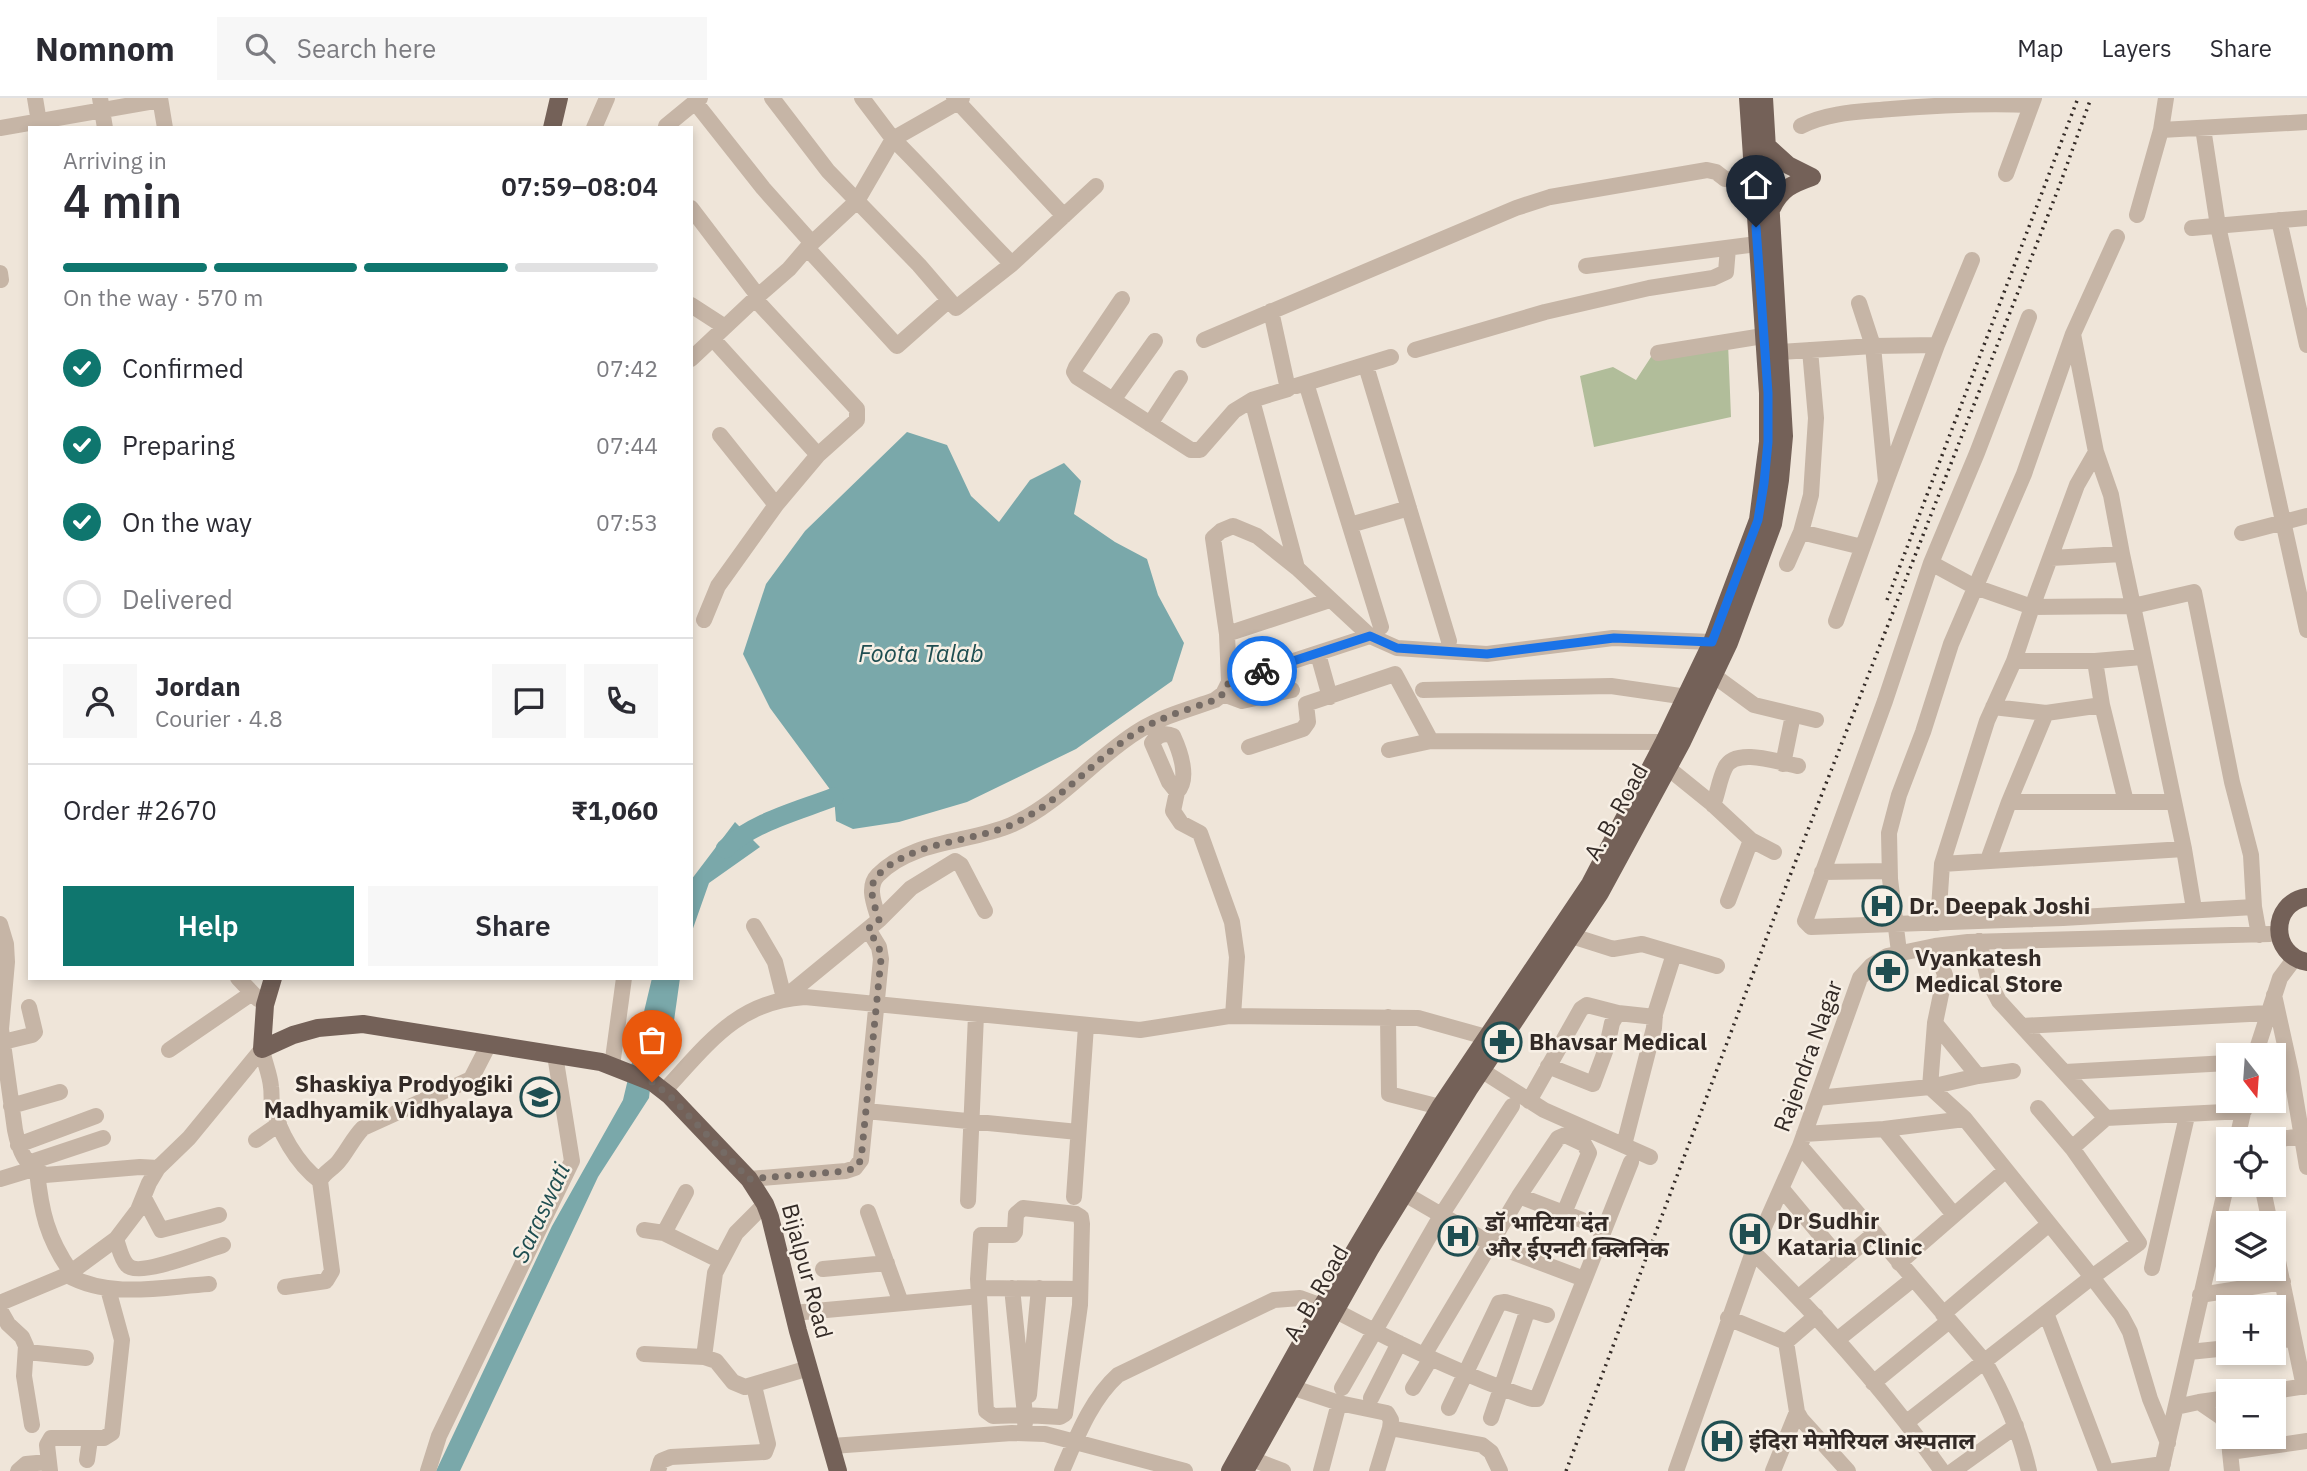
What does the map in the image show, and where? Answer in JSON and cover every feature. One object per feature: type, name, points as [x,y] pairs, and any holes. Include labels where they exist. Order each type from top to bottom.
[{"type":"main road","points":[[552,126],[559,98]]},
{"type":"main road","name":"A. B. Road","points":[[1249,1465],[1328,1308],[1405,1194],[1481,1070],[1600,893],[1668,768],[1729,643],[1773,524],[1784,436],[1780,352],[1775,291],[1763,209],[1759,147],[1748,98]]},
{"type":"main road","name":"A. B. Road","points":[[1759,147],[1765,98]]},
{"type":"main road","points":[[1759,147],[1812,177],[1786,188],[1763,209]]},
{"type":"main road","name":"A. B. Road","points":[[1230,1471],[1328,1308],[1440,1107],[1590,884],[1664,742],[1712,642],[1758,520],[1764,483],[1768,442],[1768,393],[1757,244],[1763,209]]},
{"type":"main road","points":[[2303,965],[2287,951],[2278,934],[2278,925],[2292,902],[2307,897]]},
{"type":"main road","points":[[272,980],[265,1005],[262,1049],[293,1035],[318,1028],[363,1024],[616,1067],[658,1087]]},
{"type":"main road","name":"Bijalpur Road","points":[[658,1087],[749,1179],[765,1204],[838,1471]]},
{"type":"street","points":[[35,98],[39,124]]},
{"type":"street","points":[[595,126],[607,98]]},
{"type":"street","points":[[772,98],[828,171],[919,265],[956,308],[1012,264],[1096,186]]},
{"type":"street","points":[[862,98],[893,139],[940,185],[1012,264]]},
{"type":"street","points":[[2137,215],[2154,161],[2166,98]]},
{"type":"street","points":[[0,128],[39,124],[101,104],[160,99],[165,126]]},
{"type":"street","points":[[693,357],[789,269],[857,201],[893,139],[958,99],[1064,216]]},
{"type":"street","points":[[666,126],[698,100],[763,188],[897,346],[949,300]]},
{"type":"street","points":[[1801,126],[1814,119],[1838,114],[1950,104],[2033,102],[2006,174]]},
{"type":"street","points":[[101,104],[104,126]]},
{"type":"street","points":[[2161,130],[2307,122]]},
{"type":"street","points":[[2203,128],[2218,226],[2281,522],[2307,626]]},
{"type":"street","points":[[1204,340],[1503,213],[1550,197],[1707,170],[1729,180],[1761,180]]},
{"type":"street","points":[[693,211],[757,297],[857,409],[858,420],[818,455],[776,505],[718,586],[704,620]]},
{"type":"street","points":[[2192,228],[2307,218]]},
{"type":"street","points":[[2279,220],[2307,345]]},
{"type":"street","points":[[1899,952],[1889,871],[1889,833],[1899,795],[1923,732],[1951,644],[2024,474],[2073,334],[2117,237]]},
{"type":"street","points":[[1586,266],[1757,244]]},
{"type":"street","points":[[1415,350],[1558,309],[1649,288],[1713,278],[1726,272],[1728,248]]},
{"type":"street","points":[[1836,621],[1937,345],[1972,260]]},
{"type":"street","points":[[1122,299],[1074,372],[1077,377],[1191,450],[1200,450],[1234,411],[1252,400],[1391,357]]},
{"type":"street","points":[[1859,303],[1873,346],[1886,482]]},
{"type":"street","points":[[693,306],[719,333],[818,455]]},
{"type":"street","points":[[1271,311],[1288,389]]},
{"type":"street","points":[[2029,317],[1931,563],[1885,701],[1805,916],[1807,925],[1896,925],[2254,907]]},
{"type":"street","points":[[2073,334],[2096,452],[2111,495],[2194,909]]},
{"type":"street","points":[[1658,353],[1763,336]]},
{"type":"street","points":[[1113,400],[1155,341]]},
{"type":"street","points":[[1780,352],[1937,345]]},
{"type":"street","points":[[1787,564],[1801,532],[1811,495],[1816,418],[1810,350]]},
{"type":"street","points":[[1366,366],[1449,641]]},
{"type":"street","points":[[1150,425],[1180,378]]},
{"type":"street","points":[[1306,383],[1350,525],[1376,632]]},
{"type":"street","points":[[1252,400],[1297,568]]},
{"type":"street","points":[[720,435],[776,505]]},
{"type":"street","points":[[1938,923],[1941,864],[1993,707],[2014,661],[2077,485],[2096,452]]},
{"type":"street","points":[[1350,525],[1409,508]]},
{"type":"street","points":[[2242,533],[2307,516]]},
{"type":"street","points":[[1226,688],[1227,634],[1213,538],[1233,526],[1245,529],[1297,568],[1330,600],[1397,648],[1487,654],[1614,638],[1712,642]]},
{"type":"street","points":[[1801,532],[1862,547]]},
{"type":"street","points":[[2051,558],[2122,554]]},
{"type":"street","points":[[1931,563],[1975,587],[2032,607],[2133,606],[2194,592],[2232,782],[2251,855],[2254,907],[2259,934]]},
{"type":"street","points":[[1227,634],[1330,600]]},
{"type":"street","points":[[749,1179],[846,1171],[855,1168],[861,1160],[880,952],[873,925],[871,887],[873,880],[890,865],[934,846],[1014,824],[1051,800],[1142,729],[1215,700],[1226,688],[1376,632]]},
{"type":"street","points":[[1318,654],[1330,697]]},
{"type":"street","points":[[2014,661],[2095,661],[2142,657]]},
{"type":"street","points":[[2095,661],[2102,705],[2126,802]]},
{"type":"street","points":[[1249,747],[1303,729],[1308,722],[1306,704],[1395,674],[1431,741]]},
{"type":"street","points":[[1713,675],[1754,705],[1816,720]]},
{"type":"street","points":[[1423,690],[1611,687],[1687,696]]},
{"type":"street","points":[[1226,688],[1242,701],[1292,690]]},
{"type":"street","points":[[1993,707],[2046,713],[2102,705]]},
{"type":"street","points":[[1988,860],[2046,713]]},
{"type":"street","points":[[1713,805],[1726,766],[1732,760],[1757,757],[1791,765],[1793,715]]},
{"type":"street","points":[[1389,750],[1431,741],[1664,742]]},
{"type":"street","points":[[1668,768],[1751,840],[1774,852]]},
{"type":"street","points":[[1177,792],[1173,811],[1176,818],[1200,833],[1230,915],[1237,957],[1233,1016]]},
{"type":"street","points":[[2010,802],[2174,802]]},
{"type":"street","points":[[1728,901],[1751,840]]},
{"type":"street","points":[[1941,864],[2184,849]]},
{"type":"street","points":[[784,998],[873,925],[911,888],[955,861],[961,865],[985,911]]},
{"type":"street","points":[[1822,872],[1889,871]]},
{"type":"street","points":[[0,924],[6,944],[7,962],[1,1033],[18,1145],[32,1168],[42,1212],[69,1274],[90,1286],[108,1289],[209,1284]]},
{"type":"street","points":[[754,926],[775,962],[784,998]]},
{"type":"street","name":"Rajendra Nagar","points":[[1676,1471],[1728,1318],[1753,1252],[1802,1140],[1860,978],[1880,961],[1899,952],[1979,941],[2278,934]]},
{"type":"street","points":[[1572,936],[1609,948],[1637,943],[1717,967]]},
{"type":"street","points":[[1979,941],[1994,992],[2106,1118]]},
{"type":"street","points":[[1930,1087],[1935,1023],[1945,975],[1935,946]]},
{"type":"street","points":[[1624,1145],[1655,1017],[1674,954]]},
{"type":"street","points":[[2259,1043],[2280,978],[2303,965]]},
{"type":"street","points":[[240,980],[265,1005]]},
{"type":"street","points":[[616,1067],[624,980]]},
{"type":"street","points":[[169,1050],[252,992]]},
{"type":"street","points":[[2274,995],[2307,1167]]},
{"type":"street","points":[[658,1087],[729,1023],[760,1006],[784,998],[805,997],[1140,1030],[1233,1016],[1418,1018],[1486,1037]]},
{"type":"street","points":[[1529,1101],[1581,1009],[1587,1005],[1618,1013],[1655,1017]]},
{"type":"street","points":[[1,1033],[35,1032],[29,1007]]},
{"type":"street","points":[[1548,1066],[1593,1084],[1612,1023],[1618,1013]]},
{"type":"street","points":[[2022,1026],[2268,1013]]},
{"type":"street","points":[[968,1201],[976,1015]]},
{"type":"street","points":[[1388,1017],[1388,1094],[1440,1107]]},
{"type":"street","points":[[1935,1023],[1978,1076]]},
{"type":"street","points":[[1074,1197],[1086,1026]]},
{"type":"street","points":[[285,1287],[326,1281],[332,1271],[320,1181],[323,1174],[341,1159],[354,1137],[363,1128],[471,1079],[489,1044]]},
{"type":"street","points":[[262,1049],[271,1087],[271,1100],[279,1124],[305,1170],[320,1181]]},
{"type":"street","points":[[0,1303],[69,1274],[116,1239],[138,1210],[149,1182],[159,1168],[190,1138],[262,1049]]},
{"type":"street","points":[[428,1471],[439,1436],[572,1161],[555,1055]]},
{"type":"street","points":[[2065,1072],[2216,1064]]},
{"type":"street","points":[[1481,1070],[1529,1101],[1650,1157]]},
{"type":"street","points":[[1817,1098],[1930,1087],[2014,1071]]},
{"type":"street","points":[[1930,1087],[1965,1119],[2122,1315],[2168,1443]]},
{"type":"street","points":[[11,1106],[60,1092]]},
{"type":"street","points":[[1321,1471],[1340,1395],[1441,1214],[1512,1106]]},
{"type":"street","points":[[2038,1108],[2072,1148],[2139,1243],[2152,1268],[2187,1116]]},
{"type":"street","points":[[866,1111],[1079,1132]]},
{"type":"street","points":[[2072,1148],[2106,1118],[2187,1116],[2216,1111]]},
{"type":"street","points":[[18,1145],[96,1116]]},
{"type":"street","points":[[1802,1140],[1965,1119]]},
{"type":"street","points":[[256,1140],[279,1124]]},
{"type":"street","points":[[1884,1129],[1954,1215]]},
{"type":"street","points":[[1413,1388],[1427,1357],[1519,1196],[1558,1138],[1565,1135],[1584,1144],[1589,1153],[1564,1213]]},
{"type":"street","points":[[2286,1138],[2302,1136]]},
{"type":"street","points":[[0,1179],[103,1138]]},
{"type":"street","points":[[1802,1140],[1899,1263],[1985,1362],[2003,1393],[2023,1444],[2029,1471]]},
{"type":"street","points":[[1062,1471],[1075,1441],[1107,1385],[1118,1376],[1274,1300],[1300,1298],[1328,1308],[1427,1357],[1465,1371],[1501,1389],[1532,1399],[1539,1396],[1631,1162]]},
{"type":"street","points":[[32,1168],[45,1175],[63,1175],[140,1167],[159,1168]]},
{"type":"street","points":[[1899,1263],[2006,1170]]},
{"type":"street","points":[[1782,1189],[1842,1261]]},
{"type":"street","points":[[664,1233],[686,1192]]},
{"type":"street","points":[[1405,1194],[1491,1244],[1584,1279]]},
{"type":"street","points":[[1519,1196],[1582,1220]]},
{"type":"street","points":[[2114,1471],[2162,1468],[2223,1197]]},
{"type":"street","points":[[144,1198],[161,1230],[219,1215]]},
{"type":"street","points":[[704,1357],[713,1280],[736,1233],[765,1204]]},
{"type":"street","points":[[832,1446],[1026,1425],[1060,1418],[1065,1414],[1080,1305],[1082,1217],[1023,1208],[1016,1213],[1013,1235],[981,1235],[974,1292],[986,1411],[993,1416],[1026,1425],[1045,1434],[1185,1471]]},
{"type":"street","points":[[869,1212],[901,1303]]},
{"type":"street","points":[[1874,1383],[2049,1224]]},
{"type":"street","points":[[644,1230],[664,1233],[721,1261]]},
{"type":"street","points":[[1799,1297],[1875,1233]]},
{"type":"street","points":[[116,1239],[126,1264],[132,1268],[156,1266],[223,1245]]},
{"type":"street","points":[[1907,1422],[2139,1243]]},
{"type":"street","points":[[1753,1252],[1837,1339],[1907,1422],[1942,1471]]},
{"type":"street","points":[[823,1269],[887,1263]]},
{"type":"street","points":[[1837,1339],[1913,1279]]},
{"type":"street","points":[[2200,1294],[2283,1282],[2305,1387],[2286,1389]]},
{"type":"street","points":[[793,1313],[901,1303],[1012,1288],[1080,1289]]},
{"type":"street","points":[[1012,1288],[1026,1425]]},
{"type":"street","points":[[1026,1425],[1039,1288]]},
{"type":"street","points":[[19,1471],[26,1464],[49,1466],[47,1445],[51,1438],[107,1438],[112,1433],[122,1340],[108,1289]]},
{"type":"street","points":[[1449,1408],[1499,1303],[1505,1302],[1546,1315]]},
{"type":"street","points":[[0,1310],[8,1324],[22,1337],[27,1352],[24,1376],[32,1425]]},
{"type":"street","points":[[1491,1418],[1528,1310]]},
{"type":"street","points":[[2046,1314],[2106,1471]]},
{"type":"street","points":[[1786,1342],[1816,1316]]},
{"type":"street","points":[[1728,1318],[1786,1342]]},
{"type":"street","points":[[2286,1340],[2294,1339]]},
{"type":"street","points":[[1773,1471],[1797,1412],[1786,1342]]},
{"type":"street","points":[[1371,1398],[1399,1343]]},
{"type":"street","points":[[2189,1352],[2216,1349]]},
{"type":"street","points":[[27,1352],[86,1358]]},
{"type":"street","points":[[644,1354],[704,1357],[721,1364],[738,1386],[754,1386],[809,1368]]},
{"type":"street","points":[[658,1471],[661,1461],[671,1457],[765,1452],[768,1444],[754,1386]]},
{"type":"street","points":[[1290,1387],[1340,1395],[1387,1413],[1391,1420],[1390,1428],[1377,1471]]},
{"type":"street","points":[[2176,1407],[2216,1400]]},
{"type":"street","points":[[2199,1402],[2216,1414]]},
{"type":"street","points":[[1797,1412],[1848,1471]]},
{"type":"street","points":[[1953,1471],[2016,1426]]},
{"type":"street","points":[[1390,1428],[1482,1445],[1491,1452],[1500,1471]]},
{"type":"street","points":[[87,1460],[90,1439]]},
{"type":"street","points":[[2286,1445],[2306,1446]]},
{"type":"street","points":[[2230,1449],[2232,1471]]},
{"type":"street","points":[[1249,1465],[1283,1471]]},
{"type":"green space","points":[[1728,343],[1731,417],[1594,447],[1580,376],[1613,367],[1636,380],[1651,357]]},
{"type":"water","name":"Foota Talab","points":[[907,432],[947,445],[971,496],[999,522],[1030,480],[1064,463],[1081,481],[1074,514],[1115,542],[1147,559],[1158,595],[1184,643],[1172,681],[1076,749],[967,802],[899,822],[853,829],[836,821],[834,797],[829,788],[770,708],[743,654],[766,584],[805,531]]},
{"type":"water","points":[[735,822],[760,847],[709,883],[693,928],[693,877]]},
{"type":"water","points":[[652,980],[680,980],[673,1028],[653,1062],[649,1098],[598,1177],[460,1471],[436,1471],[552,1226],[623,1100]]},
{"type":"waterway","name":"Saraswati","points":[[725,849],[762,824],[834,797]]},
{"type":"railway","points":[[1887,600],[2078,98]]},
{"type":"railway","points":[[1566,1471],[1786,886],[2059,187],[2091,98]]},
{"type":"way so far","points":[[652,1082],[670,1096],[749,1179],[855,1168],[861,1160],[881,959],[879,947],[868,929],[879,920],[871,887],[873,880],[890,865],[905,857],[934,846],[1014,824],[1051,800],[1129,737],[1160,720],[1215,700],[1223,694],[1229,682],[1262,671]]},
{"type":"place","name":"Dr. Deepak Joshi","points":[[1882,906]]},
{"type":"place","name":"Vyankatesh Medical Store","points":[[1888,971]]},
{"type":"place","name":"Bhavsar Medical","points":[[1502,1042]]},
{"type":"place","name":"Shaskiya Prodyogiki Madhyamik Vidhyalaya","points":[[540,1097]]},
{"type":"place","name":"Dr Sudhir Kataria Clinic","points":[[1750,1234]]},
{"type":"place","name":"डॉ भाटिया दंत और ईएनटी क्लिनिक","points":[[1458,1236]]},
{"type":"place","name":"इंदिरा मेमोरियल अस्पताल","points":[[1722,1441]]},
{"type":"route","points":[[1262,671],[1370,636],[1397,648],[1459,650],[1487,654],[1614,638],[1712,642],[1758,520],[1764,483],[1768,442],[1768,393],[1756,227]]}]
